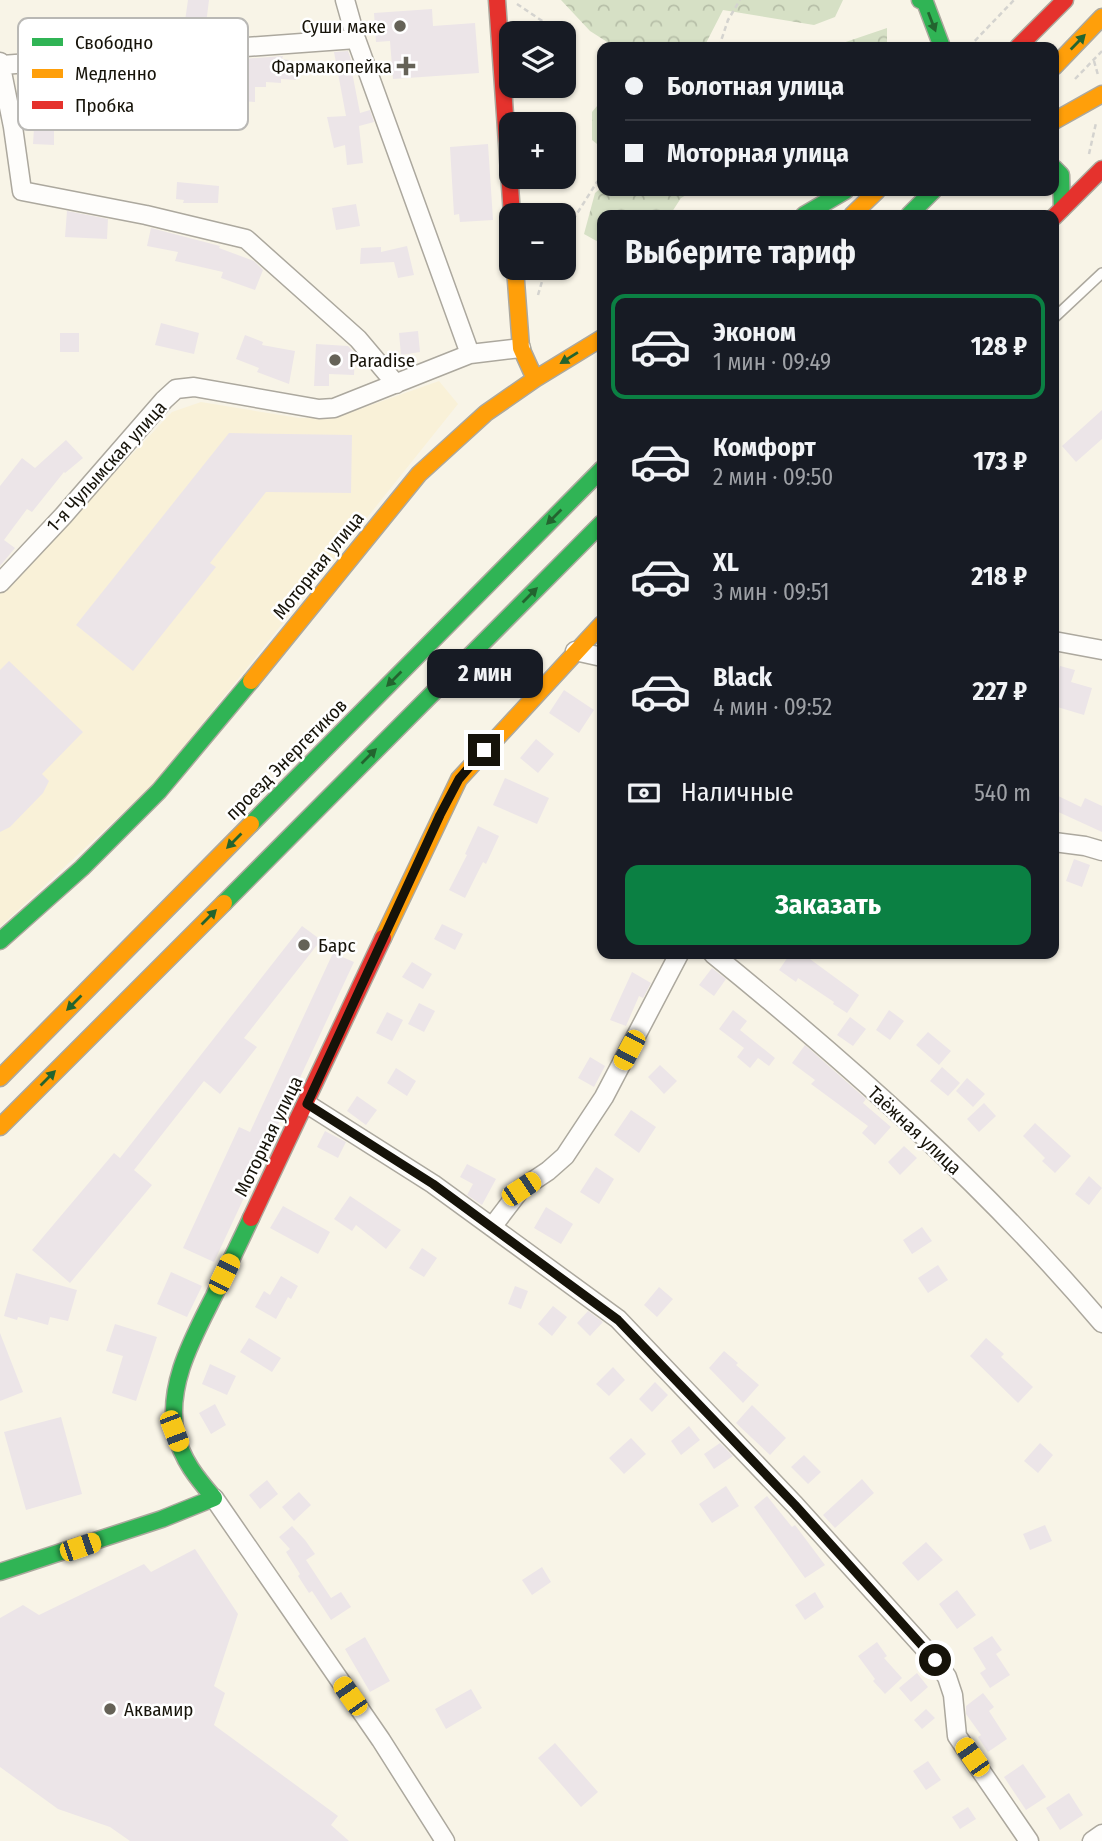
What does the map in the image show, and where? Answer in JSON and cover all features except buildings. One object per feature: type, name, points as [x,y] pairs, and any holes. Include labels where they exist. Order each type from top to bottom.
[{"type":"street","points":[[345,0],[356,39],[470,354]]},
{"type":"street","points":[[920,0],[925,2],[940,42]]},
{"type":"street","points":[[1023,42],[1065,0]]},
{"type":"street","points":[[503,1],[511,203]]},
{"type":"street","points":[[1059,62],[1102,16]]},
{"type":"street","points":[[248,47],[356,39]]},
{"type":"street","points":[[1,64],[22,191],[146,215],[246,239],[358,339],[396,384]]},
{"type":"street","points":[[1059,118],[1102,94]]},
{"type":"street","points":[[1059,212],[1102,169]]},
{"type":"street","points":[[1058,210],[1059,173]]},
{"type":"street","points":[[813,210],[836,196]]},
{"type":"street","points":[[857,210],[872,196]]},
{"type":"street","points":[[914,210],[928,196]]},
{"type":"street","points":[[516,280],[521,348],[535,379]]},
{"type":"street","name":"Моторная улица","points":[[0,941],[82,868],[159,791],[204,740],[419,474],[486,413],[597,341]]},
{"type":"street","name":"1-я Чулымская улица","points":[[0,583],[63,516],[163,400],[176,389],[194,387],[319,409],[334,408],[470,354],[521,348]]},
{"type":"street","name":"проезд Энергетиков","points":[[0,1078],[597,474]]},
{"type":"street","points":[[0,1127],[597,528]]},
{"type":"street","name":"Моторная улица","points":[[214,1498],[188,1465],[174,1431],[173,1407],[178,1377],[195,1335],[459,779],[597,629]]},
{"type":"street","points":[[1059,642],[1102,650]]},
{"type":"street","points":[[575,651],[597,656]]},
{"type":"street","points":[[1059,843],[1102,851]]},
{"type":"street","points":[[492,1227],[521,1189],[565,1156],[598,1107],[676,959]]},
{"type":"street","name":"Таёжная улица","points":[[719,959],[792,1018],[927,1138],[1026,1238],[1102,1323]]},
{"type":"street","points":[[307,1104],[433,1184],[618,1320],[795,1505],[935,1660],[947,1677],[953,1695],[957,1736],[1029,1841]]},
{"type":"street","points":[[4,1578],[32,1562],[162,1519],[214,1498],[380,1740],[444,1841]]},
{"type":"street","points":[[1092,1841],[1102,1834]]},
{"type":"lane","points":[[1059,313],[1102,273]]},
{"type":"path","points":[[721,42],[740,0]]},
{"type":"path","points":[[974,42],[1014,0]]},
{"type":"path","points":[[503,1],[517,4],[542,21]]},
{"type":"path","points":[[1071,83],[1102,51]]},
{"type":"path","points":[[576,215],[597,182]]},
{"type":"shaded area","points":[[439,381],[458,404],[154,784],[0,927],[0,590],[172,412],[201,402],[299,418],[337,417]]},
{"type":"green space","points":[[561,0],[843,0],[835,17],[814,25],[723,10],[707,42],[607,42],[590,31]]},
{"type":"green space","points":[[887,28],[887,42],[846,42]]},
{"type":"green space","points":[[597,106],[597,144],[592,140],[592,112]]},
{"type":"green space","points":[[597,191],[597,196],[684,196],[673,210],[597,210],[597,241],[584,234]]},
{"type":"traffic: fast","points":[[920,0],[925,2],[940,42]]},
{"type":"traffic: fast","points":[[1059,173],[1062,209]]},
{"type":"traffic: fast","points":[[813,210],[836,196]]},
{"type":"traffic: fast","points":[[914,210],[928,196]]},
{"type":"traffic: fast","points":[[251,824],[597,474]]},
{"type":"traffic: fast","points":[[224,903],[597,528]]},
{"type":"traffic: fast","points":[[0,941],[82,868],[159,791],[251,681]]},
{"type":"traffic: fast","points":[[0,1572],[162,1519],[214,1498],[196,1476],[182,1452],[176,1434],[175,1398],[183,1362],[190,1345],[251,1218]]},
{"type":"traffic: slow","points":[[1059,62],[1102,17]]},
{"type":"traffic: slow","points":[[1059,118],[1102,94]]},
{"type":"traffic: slow","points":[[857,210],[872,196]]},
{"type":"traffic: slow","points":[[516,280],[521,348],[535,379]]},
{"type":"traffic: slow","points":[[251,681],[419,474],[486,413],[597,341]]},
{"type":"traffic: slow","points":[[383,938],[459,779],[597,629]]},
{"type":"traffic: slow","points":[[0,1078],[251,824]]},
{"type":"traffic: slow","points":[[0,1127],[224,903]]},
{"type":"traffic: jam","points":[[497,0],[511,203]]},
{"type":"traffic: jam","points":[[1023,42],[1065,0]]},
{"type":"traffic: jam","points":[[1059,212],[1102,169]]},
{"type":"traffic: jam","points":[[251,1218],[383,938]]},
{"type":"place","name":"Суши маке","points":[[400,26]]},
{"type":"place","name":"Фармакопейка","points":[[406,66]]},
{"type":"place","name":"Paradise","points":[[335,360]]},
{"type":"place","name":"Барс","points":[[304,945]]},
{"type":"place","name":"Аквамир","points":[[110,1709]]},
{"type":"route","points":[[484,750],[459,779],[440,815],[307,1104],[433,1184],[618,1320],[795,1505],[935,1660]]}]
